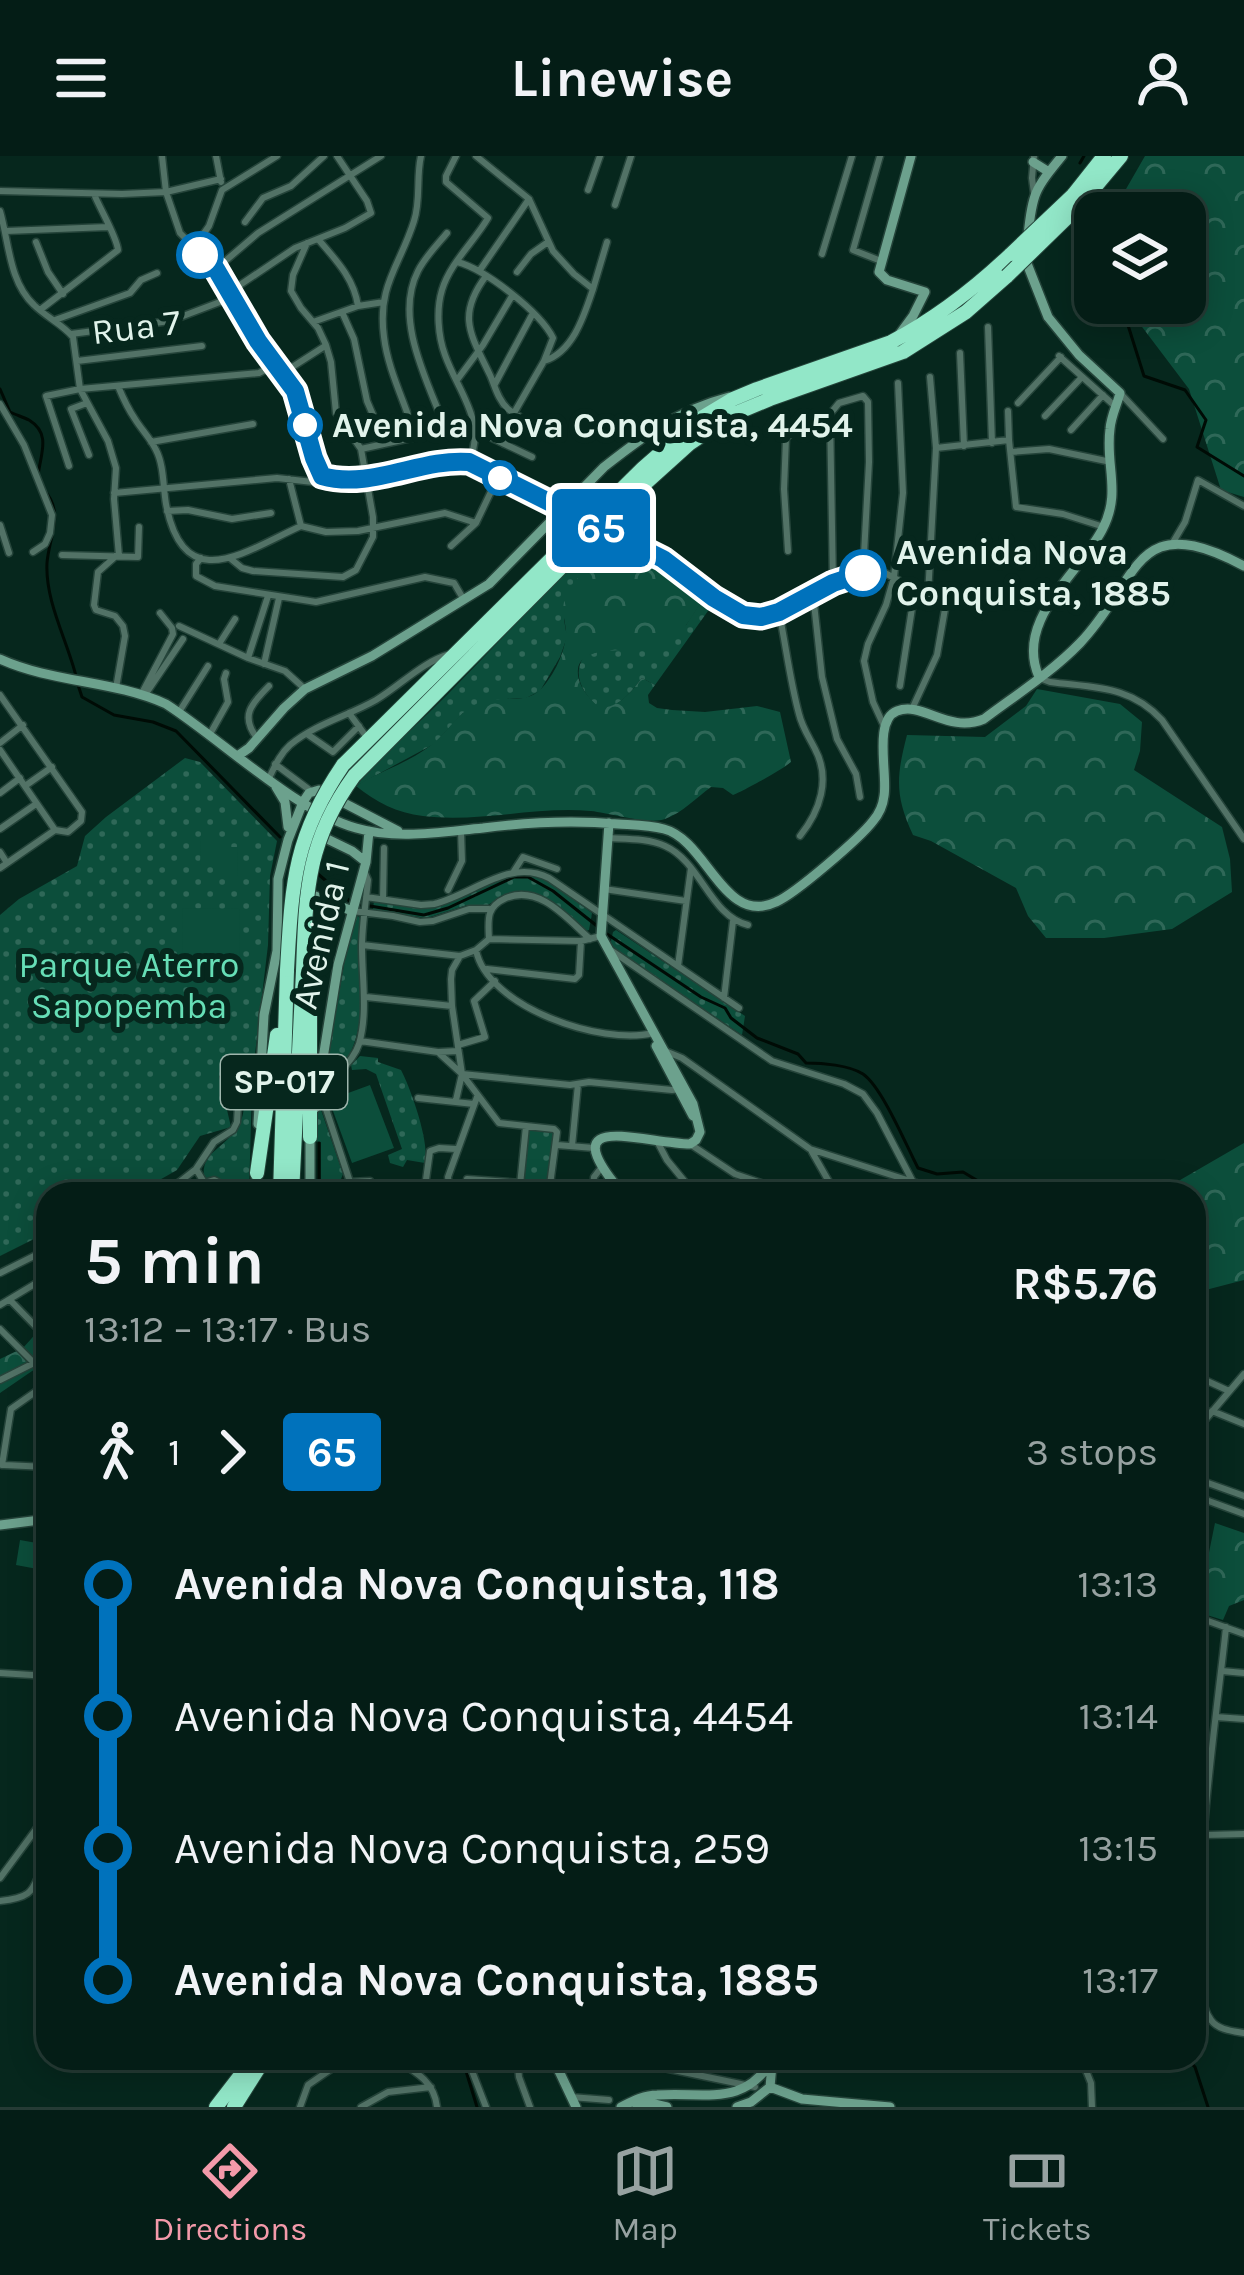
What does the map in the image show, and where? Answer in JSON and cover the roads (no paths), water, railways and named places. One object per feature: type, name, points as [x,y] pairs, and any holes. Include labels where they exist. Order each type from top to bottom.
[{"type":"highway","name":"SP-017","points":[[1081,192],[1104,156]]},
{"type":"highway","name":"SP-017","points":[[1084,192],[1121,156]]},
{"type":"highway","name":"SP-017","points":[[281,1182],[295,975],[312,860],[348,770],[369,740],[679,435],[716,409],[758,389],[891,342],[935,317],[1074,202]]},
{"type":"highway","name":"SP-017","points":[[348,770],[689,444],[734,414],[903,352],[966,312],[1007,276],[1074,202]]},
{"type":"highway","name":"SP-017","points":[[292,1182],[295,975]]},
{"type":"highway","points":[[257,1173],[283,996],[295,975],[308,984],[310,1138]]},
{"type":"highway","points":[[217,2107],[244,2070]]},
{"type":"highway","points":[[234,2107],[257,2070]]},
{"type":"main road","points":[[891,342],[925,292],[882,278],[880,265],[910,156]]},
{"type":"main road","points":[[1040,676],[1033,651],[1038,625],[1104,527],[1114,494],[1110,427],[1120,393],[1079,355],[1048,317],[1026,261],[1034,193],[1062,156]]},
{"type":"main road","points":[[1034,159],[1049,172]]},
{"type":"main road","points":[[916,310],[924,318],[935,317]]},
{"type":"main road","points":[[243,759],[305,689],[372,656],[501,574],[604,466],[646,433],[677,415],[758,389]]},
{"type":"main road","points":[[544,500],[560,510]]},
{"type":"main road","points":[[544,500],[560,510]]},
{"type":"main road","points":[[0,659],[28,671],[144,694],[179,712],[303,802],[369,831],[403,834],[552,820],[657,827],[677,834],[695,850],[734,898],[748,906],[770,905],[835,856],[879,812],[885,785],[884,726],[891,714],[912,709],[953,724],[984,719],[1082,640],[1141,558],[1156,548],[1172,544],[1206,548],[1244,566]]},
{"type":"main road","points":[[269,778],[285,802],[289,837]]},
{"type":"main road","points":[[312,791],[322,791],[403,834]]},
{"type":"main road","name":"Avenida 1","points":[[256,1182],[262,1040],[277,952],[278,879],[289,837],[312,791]]},
{"type":"main road","points":[[609,823],[597,934],[699,1126],[699,1136],[690,1144],[615,1136],[601,1139],[594,1148],[613,1182]]},
{"type":"main road","points":[[289,837],[296,830],[308,830],[352,851],[365,866]]},
{"type":"main road","name":"Avenida 1","points":[[310,1182],[310,1138],[335,984],[360,905],[369,831]]},
{"type":"main road","points":[[278,879],[360,905]]},
{"type":"main road","points":[[662,1053],[681,1089]]},
{"type":"main road","points":[[0,1525],[36,1521]]},
{"type":"main road","points":[[561,2070],[574,2102]]},
{"type":"main road","points":[[621,2107],[650,2095],[700,2103],[730,2098],[755,2086],[767,2070]]},
{"type":"main road","points":[[737,2107],[770,2086],[772,2070]]},
{"type":"main road","points":[[770,2086],[788,2095],[839,2105],[890,2107]]},
{"type":"main road","points":[[638,2107],[650,2103],[667,2107]]},
{"type":"street","points":[[162,156],[166,193],[180,233],[216,269],[295,391],[322,476]]},
{"type":"street","points":[[222,190],[277,156]]},
{"type":"street","points":[[245,222],[263,198],[290,186],[324,156]]},
{"type":"street","points":[[71,334],[170,321],[232,294],[283,255],[358,221],[372,210],[337,156]]},
{"type":"street","points":[[216,269],[258,233],[381,156]]},
{"type":"street","points":[[415,436],[386,350],[384,302],[390,273],[415,218],[421,156]]},
{"type":"street","points":[[456,156],[446,180],[488,218],[445,280],[439,314],[442,347],[468,400],[475,427],[469,462]]},
{"type":"street","points":[[476,156],[529,199],[562,262],[593,289]]},
{"type":"street","points":[[486,165],[494,156]]},
{"type":"street","points":[[587,190],[600,156]]},
{"type":"street","points":[[615,205],[631,156]]},
{"type":"street","points":[[822,254],[851,156]]},
{"type":"street","points":[[880,156],[854,252],[880,265]]},
{"type":"street","points":[[193,249],[209,226],[222,190],[220,157]]},
{"type":"street","points":[[1034,159],[1034,193]]},
{"type":"street","points":[[0,191],[166,193],[221,179]]},
{"type":"street","points":[[40,310],[116,252],[118,244],[94,194]]},
{"type":"street","points":[[529,199],[483,274],[469,307],[477,352],[504,405],[542,427]]},
{"type":"street","points":[[0,211],[15,276],[30,302],[71,334],[80,389],[108,441],[116,468],[117,556]]},
{"type":"street","points":[[6,231],[108,227]]},
{"type":"street","points":[[446,430],[414,340],[410,308],[419,267],[447,232]]},
{"type":"street","points":[[318,239],[348,277],[358,306]]},
{"type":"street","points":[[36,242],[62,294]]},
{"type":"street","points":[[517,272],[548,242]]},
{"type":"street","points":[[544,361],[556,356],[571,339],[608,242]]},
{"type":"street","points":[[231,559],[253,571],[343,577],[356,570],[370,546],[374,528],[361,449],[335,413],[326,345],[294,298],[291,285],[307,243]]},
{"type":"street","points":[[457,262],[483,274],[551,332],[551,345],[514,413],[504,443]]},
{"type":"street","points":[[55,320],[130,293],[141,280],[157,273]]},
{"type":"street","points":[[457,380],[512,296]]},
{"type":"street","points":[[313,322],[384,302]]},
{"type":"street","points":[[342,312],[355,339],[367,401],[385,443]]},
{"type":"street","points":[[494,386],[532,313]]},
{"type":"street","points":[[988,327],[992,443]]},
{"type":"street","points":[[283,374],[326,345]]},
{"type":"street","name":"Rua 7","points":[[77,361],[202,346]]},
{"type":"street","points":[[960,353],[964,446]]},
{"type":"street","points":[[1018,403],[1060,357],[1116,407]]},
{"type":"street","points":[[69,466],[46,396],[259,373],[275,365]]},
{"type":"street","points":[[928,596],[936,448],[931,377]]},
{"type":"street","points":[[1045,416],[1082,377]]},
{"type":"street","points":[[884,726],[864,661],[894,577],[903,493],[898,383]]},
{"type":"street","points":[[118,386],[158,452],[167,511],[188,553],[216,561],[231,559],[301,526],[338,532],[445,513],[476,523]]},
{"type":"street","points":[[1120,393],[1163,439]]},
{"type":"street","points":[[1071,430],[1102,395]]},
{"type":"street","points":[[833,583],[830,414],[835,405],[862,396],[867,399],[868,450],[863,573]]},
{"type":"street","points":[[87,403],[71,409],[89,454]]},
{"type":"street","points":[[0,404],[24,445],[52,515],[45,544],[33,552]]},
{"type":"street","points":[[1008,411],[1016,507],[1104,527]]},
{"type":"street","points":[[151,442],[253,424]]},
{"type":"street","points":[[361,449],[475,427],[532,457]]},
{"type":"street","points":[[788,551],[786,438],[792,432],[830,431]]},
{"type":"street","points":[[936,448],[1009,440]]},
{"type":"street","points":[[1011,452],[1049,448],[1111,462]]},
{"type":"street","points":[[114,494],[289,478],[313,482],[322,476],[336,480],[367,477],[451,461],[469,462],[544,500]]},
{"type":"street","points":[[451,545],[476,523],[498,477]]},
{"type":"street","points":[[289,478],[301,526]]},
{"type":"street","points":[[1172,544],[1198,479],[1244,506]]},
{"type":"street","points":[[167,511],[188,510],[232,520],[271,513]]},
{"type":"street","points":[[560,510],[663,559],[743,615],[779,612],[863,573],[885,573],[928,596],[945,609],[937,655],[912,709]]},
{"type":"street","points":[[0,525],[9,553]]},
{"type":"street","points":[[62,555],[139,556],[140,527]]},
{"type":"street","points":[[116,688],[125,642],[123,626],[116,616],[94,605],[98,572],[117,556]]},
{"type":"street","points":[[201,557],[195,567],[200,580],[279,598],[316,602],[429,577],[454,583],[464,600]]},
{"type":"street","points":[[900,686],[915,590]]},
{"type":"street","points":[[813,594],[822,677],[837,740],[856,774],[860,797]]},
{"type":"street","points":[[248,658],[268,596]]},
{"type":"street","points":[[264,664],[279,598]]},
{"type":"street","points":[[779,612],[798,709],[822,773],[817,811],[800,836]]},
{"type":"street","points":[[144,694],[173,634],[160,613]]},
{"type":"street","points":[[219,644],[235,619]]},
{"type":"street","points":[[178,626],[292,675],[305,689]]},
{"type":"street","points":[[144,694],[183,640]]},
{"type":"street","points":[[269,778],[291,744],[375,700],[434,659],[458,651]]},
{"type":"street","points":[[179,712],[208,666]]},
{"type":"street","points":[[210,734],[228,702],[226,673]]},
{"type":"street","points":[[1040,676],[1050,682],[1119,691],[1150,707],[1244,839]]},
{"type":"street","points":[[253,744],[247,719],[269,686]]},
{"type":"street","points":[[0,695],[82,812],[68,832],[55,830],[4,866],[0,852]]},
{"type":"street","points":[[349,712],[369,740]]},
{"type":"street","points":[[23,725],[1,751],[55,830]]},
{"type":"street","points":[[306,734],[333,752],[359,726]]},
{"type":"street","points":[[275,764],[312,791]]},
{"type":"street","points":[[0,793],[52,767]]},
{"type":"street","points":[[0,830],[38,803]]},
{"type":"street","points":[[448,890],[462,861],[461,830]]},
{"type":"street","points":[[608,838],[665,846],[691,868],[733,921],[748,925]]},
{"type":"street","points":[[383,899],[384,848]]},
{"type":"street","points":[[514,871],[523,856],[557,869]]},
{"type":"street","points":[[677,968],[691,868]]},
{"type":"street","points":[[360,905],[383,899],[434,904],[514,871],[531,870],[549,878],[597,934]]},
{"type":"street","points":[[604,889],[686,901]]},
{"type":"street","points":[[360,905],[419,922],[491,908],[508,897],[537,897],[597,934],[772,1060],[863,1094],[878,1113],[913,1182]]},
{"type":"street","points":[[360,905],[364,997],[360,1041],[323,1100],[350,1182],[370,1182]]},
{"type":"street","points":[[488,939],[491,908]]},
{"type":"street","points":[[724,998],[733,921]]},
{"type":"street","points":[[362,945],[460,956],[488,939],[597,934],[677,968],[739,1008]]},
{"type":"street","points":[[484,968],[575,979],[597,934]]},
{"type":"street","points":[[476,950],[484,968],[516,1001],[572,1028],[629,1036],[653,1034]]},
{"type":"street","points":[[456,1101],[462,1074],[451,975],[460,956]]},
{"type":"street","points":[[627,983],[644,972]]},
{"type":"street","points":[[360,1041],[438,1052],[485,1037],[474,1001],[496,981]]},
{"type":"street","points":[[364,997],[452,1006]]},
{"type":"street","points":[[438,1052],[462,1074],[476,1100],[497,1121],[557,1132],[552,1182]]},
{"type":"street","points":[[662,1053],[689,1064],[810,1149],[913,1182]]},
{"type":"street","points":[[672,1065],[689,1064]]},
{"type":"street","points":[[179,1182],[196,1169],[214,1142],[233,1130],[240,1071]]},
{"type":"street","points":[[462,1074],[681,1089]]},
{"type":"street","points":[[572,1146],[578,1084]]},
{"type":"street","points":[[418,1098],[476,1100]]},
{"type":"street","points":[[449,1182],[476,1100]]},
{"type":"street","points":[[520,1182],[526,1126]]},
{"type":"street","points":[[657,1141],[685,1182]]},
{"type":"street","points":[[556,1144],[594,1148]]},
{"type":"street","points":[[690,1144],[735,1174],[758,1182]]},
{"type":"street","points":[[426,1182],[430,1151],[456,1149]]},
{"type":"street","points":[[810,1149],[829,1182]]},
{"type":"street","points":[[594,1182],[601,1168]]},
{"type":"street","points":[[196,1169],[203,1182]]},
{"type":"street","points":[[467,1179],[494,1182]]},
{"type":"street","points":[[0,1273],[36,1255]]},
{"type":"street","points":[[0,1305],[36,1284]]},
{"type":"street","points":[[10,1300],[36,1327]]},
{"type":"street","points":[[0,1329],[34,1363],[0,1380]]},
{"type":"street","points":[[1206,1418],[1244,1374]]},
{"type":"street","points":[[1206,1381],[1231,1391]]},
{"type":"street","points":[[36,1391],[11,1409],[1,1465],[36,1466]]},
{"type":"street","points":[[1212,1411],[1244,1424]]},
{"type":"street","points":[[1206,1482],[1244,1496]]},
{"type":"street","points":[[1206,1500],[1244,1514]]},
{"type":"street","points":[[1206,1620],[1244,1634]]},
{"type":"street","points":[[1206,1815],[1226,1627]]},
{"type":"street","points":[[1222,1671],[1244,1673]]},
{"type":"street","points":[[0,1673],[36,1675]]},
{"type":"street","points":[[1216,1717],[1244,1719]]},
{"type":"street","points":[[0,1878],[36,1829]]},
{"type":"street","points":[[1206,1835],[1244,1834]]},
{"type":"street","points":[[0,1901],[21,1897],[36,1882]]},
{"type":"street","points":[[1206,2009],[1215,2025],[1244,2033]]},
{"type":"street","points":[[300,2107],[308,2085],[330,2070]]},
{"type":"street","points":[[413,2070],[431,2086],[437,2107]]},
{"type":"street","points":[[472,2070],[486,2107]]},
{"type":"street","points":[[518,2070],[530,2107]]},
{"type":"street","points":[[674,2070],[755,2086]]},
{"type":"street","points":[[1085,2070],[1092,2107]]},
{"type":"street","points":[[361,2107],[388,2092],[431,2086]]},
{"type":"street","points":[[574,2102],[609,2100]]},
{"type":"waterway","points":[[1080,163],[1084,156]]},
{"type":"waterway","points":[[1128,324],[1144,376],[1185,390],[1206,420],[1197,447],[1244,476]]},
{"type":"waterway","points":[[0,389],[10,412],[29,420],[40,432],[38,476]]},
{"type":"waterway","points":[[44,490],[55,516],[47,563],[49,592],[76,676]]},
{"type":"waterway","points":[[78,685],[82,697],[114,715],[176,731],[280,837]]},
{"type":"waterway","points":[[318,874],[352,903],[424,915],[514,877],[528,877],[597,926]]},
{"type":"waterway","points":[[329,964],[331,917]]},
{"type":"waterway","points":[[604,932],[725,1008],[757,1038],[798,1054],[806,1063],[863,1074],[886,1103],[918,1168],[937,1174],[963,1172],[980,1182]]},
{"type":"waterway","points":[[319,1143],[319,1182]]},
{"type":"waterway","points":[[466,2070],[477,2107]]},
{"type":"waterway","points":[[1196,2070],[1208,2107]]},
{"type":"place","name":"Avenida Nova Conquista, 4454","points":[[305,425]]},
{"type":"place","name":"Avenida Nova Conquista, 1885","points":[[863,573]]},
{"type":"park label","name":"Parque Aterro Sapopemba","points":[[129,986]]}]
